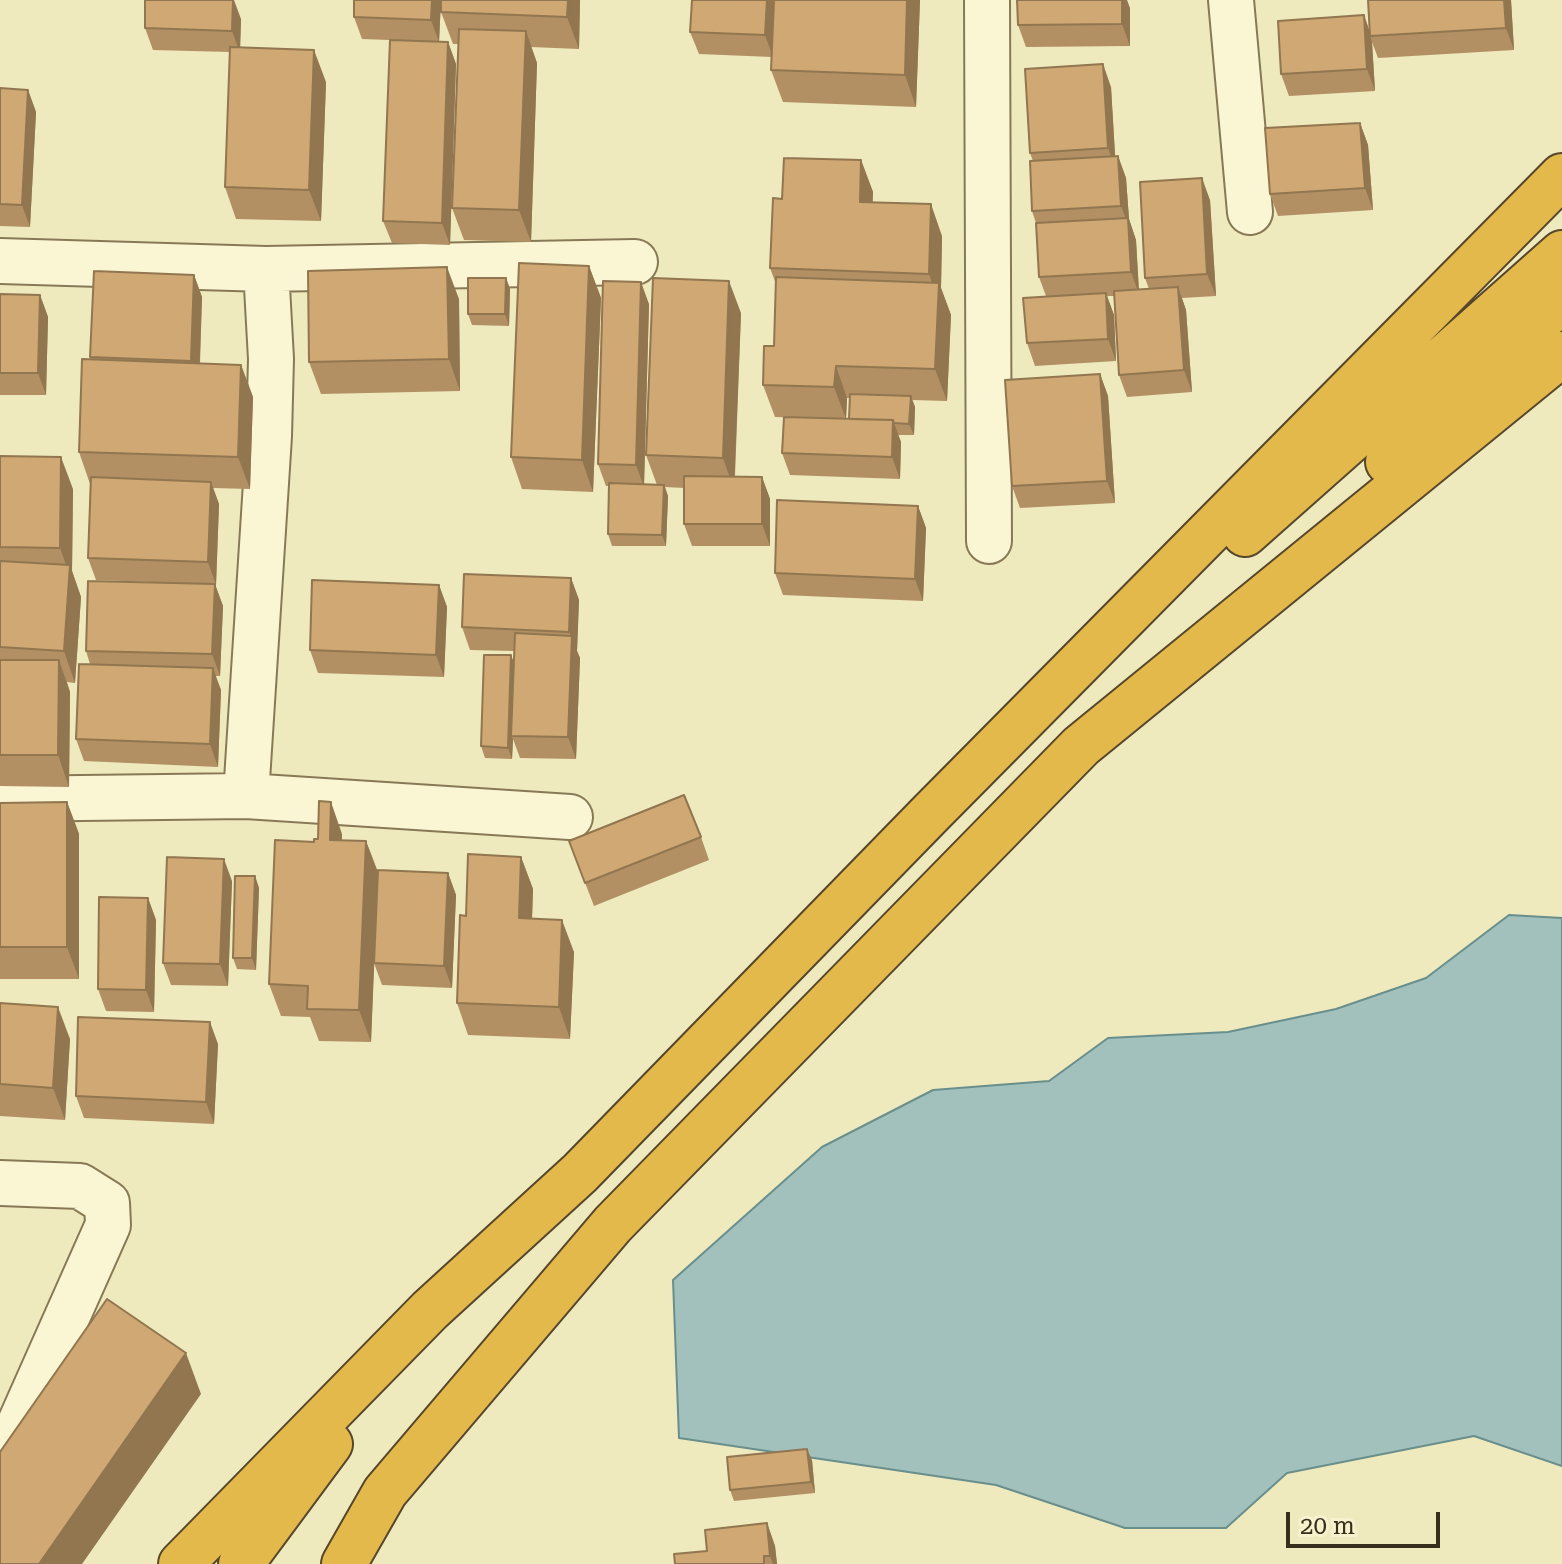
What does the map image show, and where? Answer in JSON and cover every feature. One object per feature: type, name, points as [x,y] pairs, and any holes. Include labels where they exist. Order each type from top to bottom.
[{"type":"highway","points":[[181,1564],[430,1310],[580,1173],[930,814],[1562,176]]},
{"type":"highway","points":[[930,814],[1562,253]]},
{"type":"highway","points":[[344,1564],[385,1492],[613,1224],[1081,746],[1562,300]]},
{"type":"highway","points":[[1081,746],[1562,354]]},
{"type":"highway","points":[[241,1564],[430,1310]]},
{"type":"street","points":[[987,0],[989,541]]},
{"type":"street","points":[[1231,0],[1250,212]]},
{"type":"street","points":[[0,261],[266,269],[635,262]]},
{"type":"street","points":[[246,796],[269,436],[271,359],[266,269]]},
{"type":"street","points":[[0,799],[246,796],[570,817]]},
{"type":"street","points":[[0,1183],[80,1186],[107,1203],[108,1225],[0,1468]]},
{"type":"water","points":[[1509,915],[1562,918],[1562,1466],[1474,1436],[1287,1473],[1226,1528],[1125,1528],[996,1485],[679,1438],[673,1280],[822,1147],[933,1090],[1049,1081],[1108,1038],[1228,1032],[1336,1009],[1426,978]]},
{"type":"building","points":[[145,0],[233,0],[232,31],[145,28]]},
{"type":"building","points":[[354,0],[432,0],[431,20],[354,17]]},
{"type":"building","points":[[441,0],[568,0],[567,17],[441,12]]},
{"type":"building","points":[[692,0],[767,0],[765,35],[690,32]]},
{"type":"building","points":[[774,0],[907,0],[905,75],[771,70]]},
{"type":"building","points":[[1017,0],[1122,0],[1122,24],[1018,25]]},
{"type":"building","points":[[1368,0],[1504,0],[1506,28],[1370,36]]},
{"type":"building","points":[[1364,15],[1367,69],[1281,74],[1278,21]]},
{"type":"building","points":[[459,29],[526,31],[519,210],[452,208]]},
{"type":"building","points":[[390,40],[448,42],[442,223],[383,221]]},
{"type":"building","points":[[230,47],[314,50],[309,190],[225,187]]},
{"type":"building","points":[[1103,64],[1108,148],[1030,153],[1025,69]]},
{"type":"building","points":[[0,88],[28,90],[22,205],[0,204]]},
{"type":"building","points":[[1360,123],[1365,188],[1270,194],[1265,128]]},
{"type":"building","points":[[1118,156],[1121,206],[1032,211],[1030,161]]},
{"type":"building","points":[[784,158],[861,160],[860,202],[931,204],[929,274],[770,268],[773,198],[782,199]]},
{"type":"building","points":[[1202,178],[1207,274],[1145,278],[1140,182]]},
{"type":"building","points":[[1128,218],[1131,272],[1039,277],[1036,223]]},
{"type":"building","points":[[519,263],[589,266],[582,460],[511,457]]},
{"type":"building","points":[[447,267],[449,359],[309,362],[308,271]]},
{"type":"building","points":[[94,271],[194,275],[191,361],[90,357]]},
{"type":"building","points":[[776,277],[939,283],[935,369],[836,366],[834,387],[763,385],[764,346],[774,346]]},
{"type":"building","points":[[468,278],[506,278],[505,314],[468,314]]},
{"type":"building","points":[[653,278],[729,281],[723,458],[646,455]]},
{"type":"building","points":[[603,281],[641,282],[636,465],[598,464]]},
{"type":"building","points":[[1178,287],[1184,370],[1119,375],[1114,291]]},
{"type":"building","points":[[1106,293],[1108,339],[1027,343],[1023,298]]},
{"type":"building","points":[[0,294],[40,295],[38,373],[0,373]]},
{"type":"building","points":[[82,359],[241,365],[238,457],[79,452]]},
{"type":"building","points":[[1100,374],[1107,481],[1012,486],[1005,380]]},
{"type":"building","points":[[850,394],[911,396],[909,424],[894,423],[893,420],[849,419]]},
{"type":"building","points":[[784,417],[893,420],[892,457],[782,453]]},
{"type":"building","points":[[0,456],[61,457],[60,548],[0,547]]},
{"type":"building","points":[[684,476],[762,477],[762,524],[684,524]]},
{"type":"building","points":[[91,477],[211,482],[208,562],[88,558]]},
{"type":"building","points":[[609,483],[664,485],[662,535],[608,534]]},
{"type":"building","points":[[777,500],[918,506],[915,579],[775,573]]},
{"type":"building","points":[[0,561],[70,565],[64,651],[0,647]]},
{"type":"building","points":[[464,574],[571,578],[569,632],[462,627]]},
{"type":"building","points":[[312,580],[439,585],[436,655],[310,650]]},
{"type":"building","points":[[88,581],[215,584],[212,654],[86,651]]},
{"type":"building","points":[[515,633],[572,636],[568,737],[511,736]]},
{"type":"building","points":[[484,655],[511,655],[508,748],[481,746]]},
{"type":"building","points":[[0,660],[59,660],[58,755],[0,755]]},
{"type":"building","points":[[79,664],[213,668],[210,744],[76,739]]},
{"type":"building","points":[[684,795],[701,837],[585,883],[569,841]]},
{"type":"building","points":[[319,801],[331,802],[330,840],[366,841],[359,1010],[307,1009],[308,986],[269,984],[275,840],[314,842],[318,839]]},
{"type":"building","points":[[67,802],[67,947],[0,947],[0,803]]},
{"type":"building","points":[[468,854],[521,857],[519,918],[562,920],[559,1007],[457,1003],[460,915],[466,916]]},
{"type":"building","points":[[167,857],[224,859],[220,964],[163,963]]},
{"type":"building","points":[[378,870],[448,873],[444,966],[374,963]]},
{"type":"building","points":[[235,876],[255,876],[252,958],[233,958]]},
{"type":"building","points":[[99,897],[148,898],[146,990],[98,989]]},
{"type":"building","points":[[0,1003],[58,1007],[53,1088],[0,1084]]},
{"type":"building","points":[[78,1017],[210,1022],[206,1102],[76,1096]]},
{"type":"building","points":[[107,1299],[186,1353],[39,1564],[0,1564],[0,1452]]},
{"type":"building","points":[[807,1449],[811,1482],[730,1490],[727,1457]]},
{"type":"building","points":[[767,1523],[770,1556],[764,1556],[764,1564],[675,1564],[674,1554],[707,1551],[705,1530]]}]
